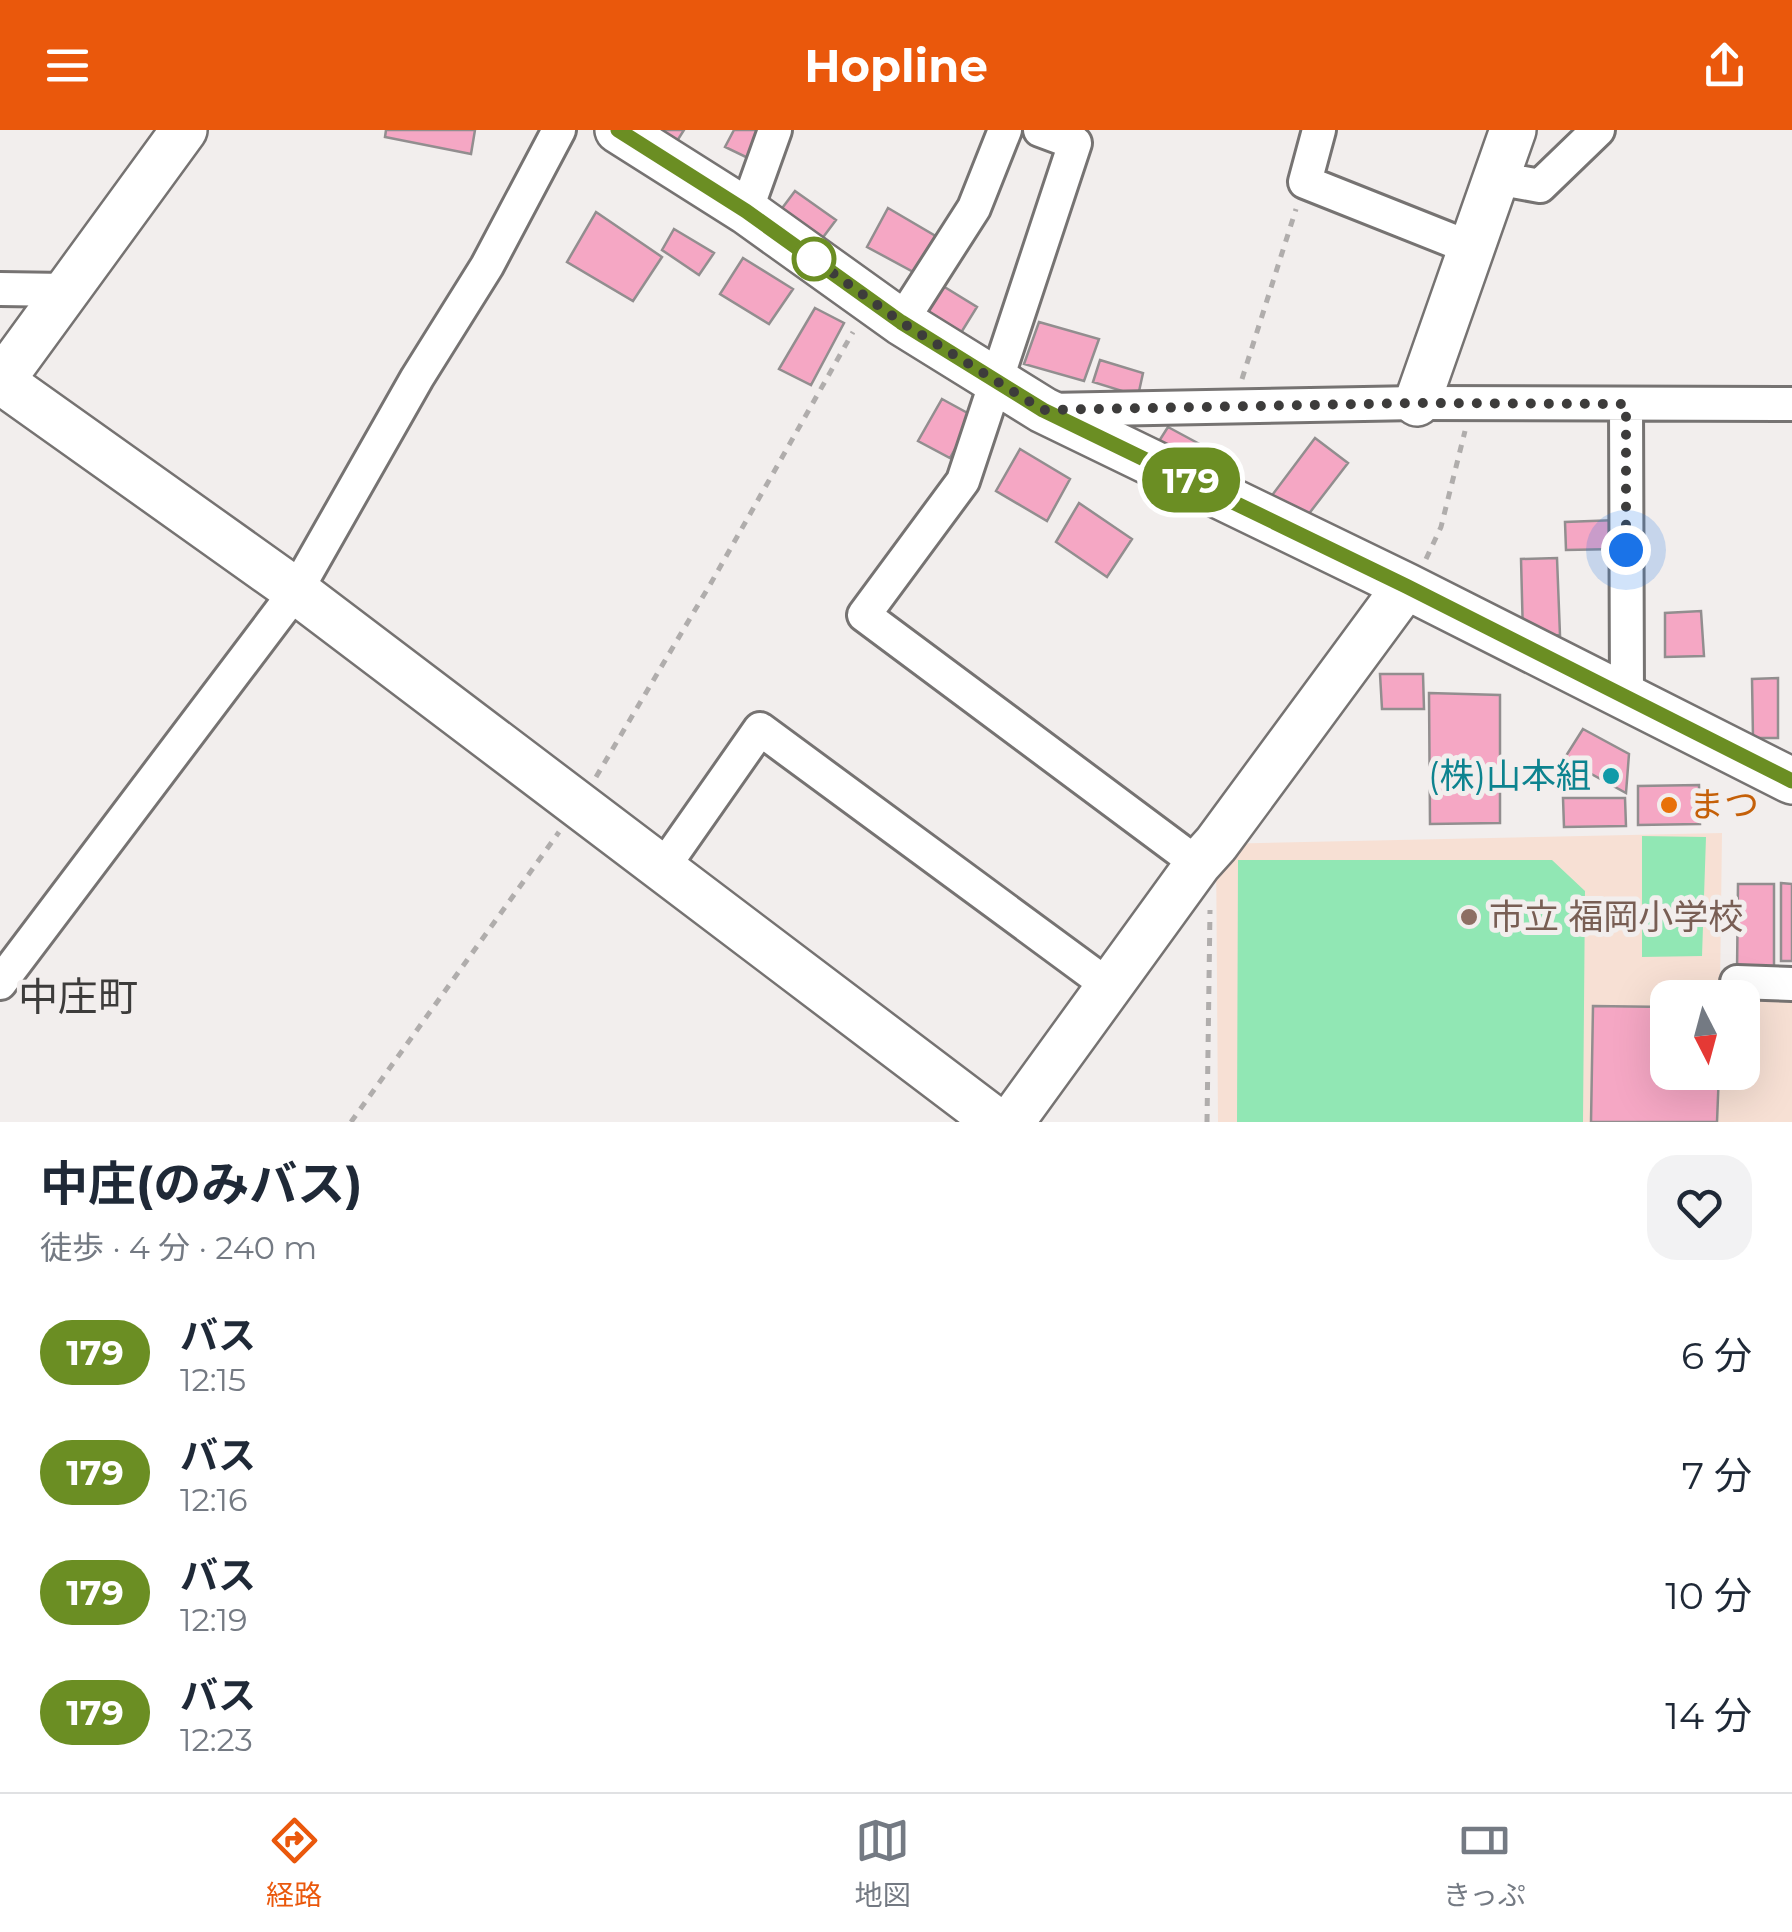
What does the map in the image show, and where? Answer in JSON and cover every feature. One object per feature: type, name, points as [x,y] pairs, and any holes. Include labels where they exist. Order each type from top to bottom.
[{"type":"street","points":[[184,130],[1,382],[296,591],[998,1122]]},
{"type":"street","points":[[0,983],[296,591],[417,378],[487,266],[560,130]]},
{"type":"street","points":[[618,130],[746,211],[886,311],[1043,410],[1409,587],[1792,781]]},
{"type":"street","points":[[746,211],[775,130]]},
{"type":"street","points":[[1040,130],[1074,143],[963,481],[864,615],[1198,864]]},
{"type":"street","points":[[1320,130],[1305,182],[1471,248]]},
{"type":"street","points":[[1416,403],[1513,130]]},
{"type":"street","points":[[1496,178],[1540,186],[1598,130]]},
{"type":"street","points":[[886,311],[974,208],[993,135]]},
{"type":"street","points":[[0,288],[67,290]]},
{"type":"street","points":[[1043,410],[1416,403],[1792,404]]},
{"type":"street","points":[[1626,404],[1626,698]]},
{"type":"street","points":[[1011,1122],[1198,864],[1409,587]]},
{"type":"street","points":[[662,869],[760,729],[1108,986]]},
{"type":"street","points":[[1760,983],[1792,984]]},
{"type":"path","points":[[1233,406],[1305,182]]},
{"type":"path","points":[[352,1122],[580,803],[711,583],[886,311]]},
{"type":"path","points":[[1409,587],[1441,527],[1472,403]]},
{"type":"path","points":[[1198,864],[1210,888],[1207,1122]]},
{"type":"shaded area","name":"市立 福岡小学校","points":[[1722,833],[1720,980],[1650,980],[1650,1090],[1760,1090],[1760,991],[1792,992],[1792,1122],[1218,1122],[1216,844]]},
{"type":"green space","points":[[1642,836],[1706,837],[1702,956],[1642,957]]},
{"type":"green space","name":"市立 福岡小学校","points":[[1238,860],[1552,860],[1585,891],[1583,1122],[1237,1122]]},
{"type":"building","points":[[386,130],[475,130],[471,154],[385,137]]},
{"type":"building","points":[[636,130],[684,130],[670,152]]},
{"type":"building","points":[[734,130],[761,130],[748,158],[725,147]]},
{"type":"building","points":[[795,191],[836,220],[821,240],[780,211]]},
{"type":"building","points":[[888,208],[939,238],[919,275],[867,247]]},
{"type":"building","points":[[596,212],[662,257],[633,301],[567,262]]},
{"type":"building","points":[[674,229],[714,253],[699,275],[662,250]]},
{"type":"building","points":[[743,258],[793,289],[769,324],[720,294]]},
{"type":"building","points":[[938,283],[977,307],[959,336],[921,313]]},
{"type":"building","points":[[815,308],[844,323],[811,385],[779,369]]},
{"type":"building","points":[[1039,322],[1099,339],[1084,381],[1024,364]]},
{"type":"building","points":[[1100,360],[1143,373],[1138,396],[1093,382]]},
{"type":"building","points":[[942,399],[973,416],[950,458],[918,441]]},
{"type":"building","points":[[1168,427],[1205,447],[1194,469],[1154,449]]},
{"type":"building","points":[[1315,438],[1348,463],[1301,524],[1267,502]]},
{"type":"building","points":[[1020,449],[1070,479],[1047,521],[996,491]]},
{"type":"building","points":[[1079,503],[1132,539],[1107,577],[1056,542]]},
{"type":"building","points":[[1617,520],[1617,549],[1566,550],[1565,522]]},
{"type":"building","points":[[1557,558],[1560,635],[1523,636],[1521,559]]},
{"type":"building","points":[[1701,611],[1704,656],[1665,657],[1665,613]]},
{"type":"building","points":[[1380,674],[1423,674],[1424,709],[1382,709]]},
{"type":"building","points":[[1778,678],[1778,738],[1753,738],[1752,679]]},
{"type":"building","points":[[1429,693],[1500,695],[1500,823],[1430,824]]},
{"type":"building","name":"(株)山本組","points":[[1583,729],[1629,754],[1626,793],[1564,759]]},
{"type":"building","name":"まつ","points":[[1699,785],[1700,824],[1638,825],[1638,786]]},
{"type":"building","points":[[1563,798],[1625,798],[1626,826],[1564,827]]},
{"type":"building","points":[[1781,883],[1792,884],[1792,961],[1781,961]]},
{"type":"building","points":[[1738,884],[1774,884],[1774,973],[1737,972]]},
{"type":"building","points":[[1593,1006],[1650,1007],[1650,1090],[1718,1090],[1717,1122],[1591,1122]]},
{"type":"bus line","name":"179","points":[[618,130],[746,211],[901,322],[1043,410],[1164,466],[1792,781]]},
{"type":"place","name":"(株)山本組","points":[[1611,776]]},
{"type":"place","name":"まつ","points":[[1669,805]]},
{"type":"place","name":"市立 福岡小学校","points":[[1469,917]]},
{"type":"district","name":"中庄町","points":[[78,997]]},
{"type":"route","points":[[814,259],[809,256],[901,322],[1043,410],[1416,403],[1626,404],[1626,550]]}]
